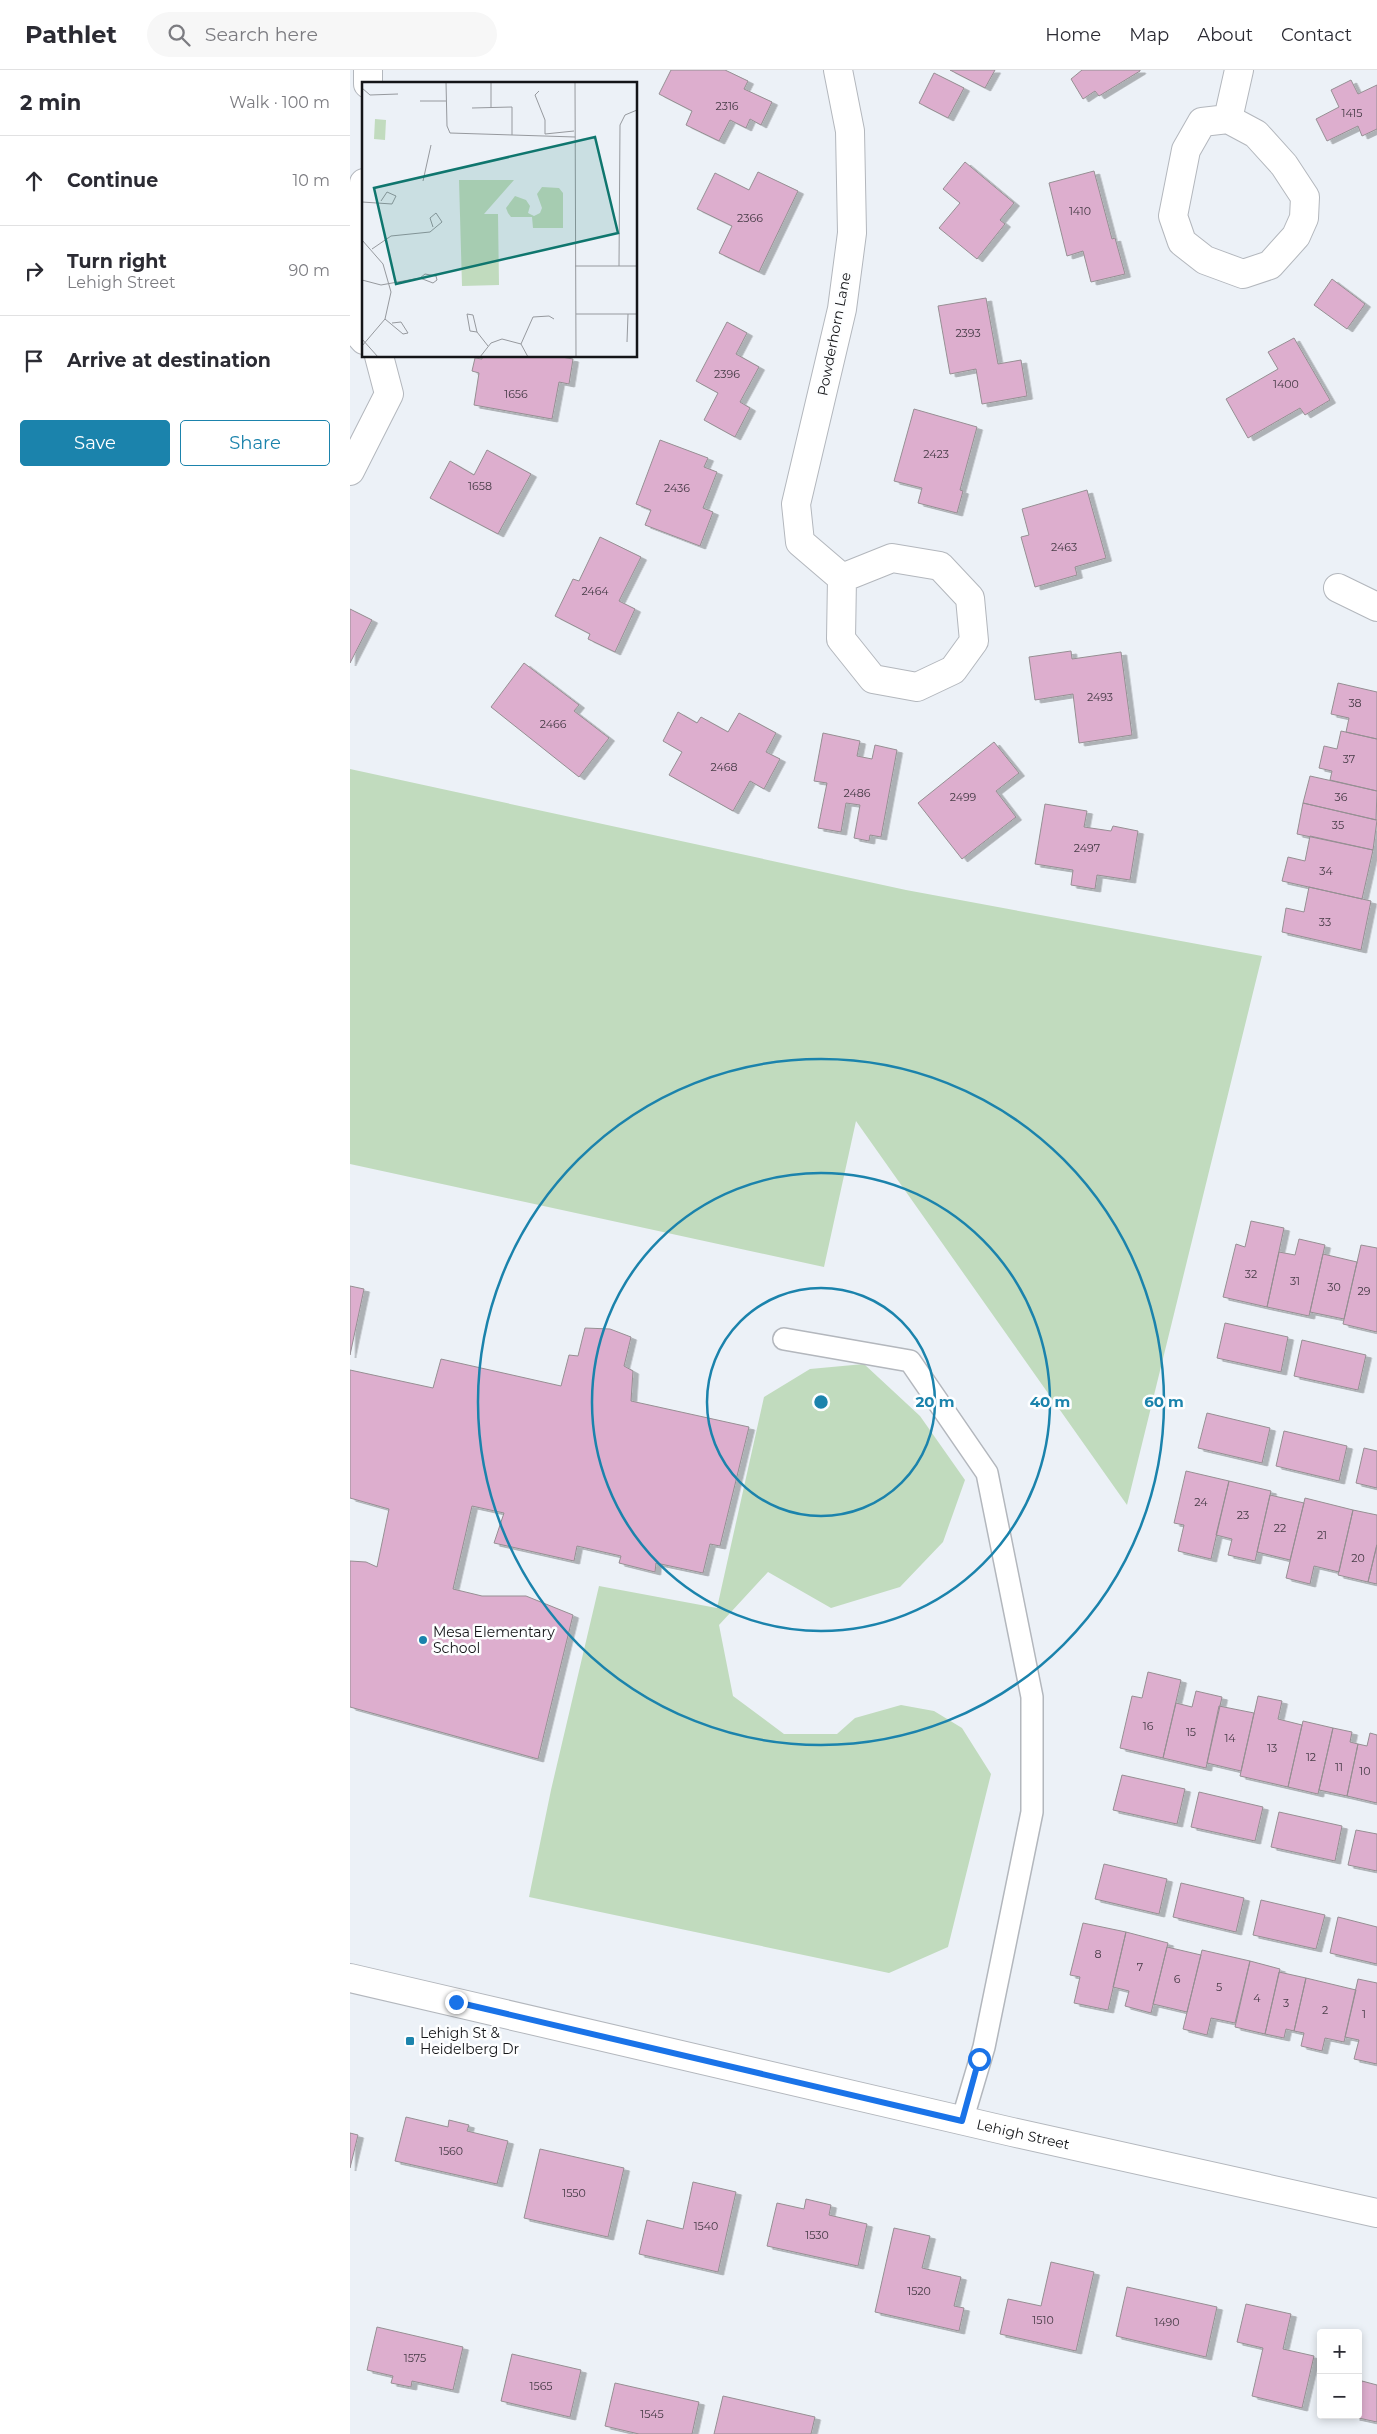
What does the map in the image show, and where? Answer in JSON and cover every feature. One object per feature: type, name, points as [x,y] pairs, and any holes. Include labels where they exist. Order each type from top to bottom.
[{"type":"street","name":"Powderhorn Lane","points":[[838,70],[850,131],[852,233],[842,309],[796,504],[800,542],[842,578]]},
{"type":"street","points":[[1228,119],[1239,70]]},
{"type":"street","points":[[1228,119],[1256,134],[1284,165],[1305,197],[1304,218],[1296,236],[1270,265],[1243,274],[1205,260],[1182,242],[1173,216],[1186,150],[1202,122],[1228,119]]},
{"type":"street","points":[[357,337],[362,226]]},
{"type":"street","points":[[350,472],[389,394],[380,358]]},
{"type":"street","points":[[892,558],[940,566],[970,598],[974,641],[953,670],[917,687],[873,679],[841,638],[842,578],[892,558]]},
{"type":"street","points":[[1338,588],[1377,607]]},
{"type":"street","name":"Lehigh Street","points":[[350,1978],[962,2121],[1377,2213]]},
{"type":"lane","points":[[784,1339],[910,1361],[988,1473],[1032,1697],[1032,1812],[984,2047],[962,2121]]},
{"type":"green space","points":[[350,769],[906,890],[1262,956],[1127,1505],[856,1121],[824,1267],[350,1164]]},
{"type":"green space","points":[[864,1364],[920,1416],[965,1480],[943,1542],[900,1587],[831,1608],[768,1572],[719,1625],[733,1696],[784,1734],[837,1734],[855,1718],[901,1705],[934,1711],[962,1728],[991,1774],[948,1947],[889,1973],[529,1897],[551,1790],[599,1586],[717,1608],[764,1397],[810,1369]]},
{"type":"building","points":[[671,70],[725,70],[748,81],[744,89],[772,102],[761,125],[750,119],[746,128],[730,120],[719,141],[686,125],[692,111],[659,94]]},
{"type":"building","points":[[950,70],[995,70],[985,88]]},
{"type":"building","points":[[1082,70],[1140,71],[1099,96],[1095,91],[1083,99],[1071,79]]},
{"type":"building","points":[[934,73],[964,88],[948,118],[919,103]]},
{"type":"building","points":[[1351,80],[1358,94],[1377,85],[1377,129],[1362,136],[1358,126],[1327,141],[1316,119],[1339,107],[1331,90]]},
{"type":"building","points":[[965,162],[1014,203],[1000,220],[1005,224],[977,259],[939,228],[960,203],[943,189]]},
{"type":"building","points":[[1094,171],[1112,239],[1115,238],[1125,274],[1091,282],[1083,251],[1067,256],[1049,183]]},
{"type":"building","points":[[758,172],[798,191],[759,272],[719,253],[732,226],[697,209],[715,173],[749,190]]},
{"type":"building","points":[[1332,279],[1365,304],[1347,329],[1314,305]]},
{"type":"building","points":[[986,298],[998,364],[1021,360],[1027,396],[982,404],[976,369],[950,374],[938,306]]},
{"type":"building","points":[[727,322],[747,333],[736,354],[759,367],[740,402],[750,408],[735,437],[704,420],[718,393],[696,381]]},
{"type":"building","points":[[1294,338],[1330,400],[1305,415],[1300,408],[1248,438],[1226,399],[1278,369],[1268,352]]},
{"type":"building","points":[[475,358],[573,359],[569,384],[559,382],[552,419],[474,405],[479,373],[472,371]]},
{"type":"building","points":[[914,409],[977,427],[960,490],[963,491],[957,513],[918,503],[922,488],[894,481]]},
{"type":"building","points":[[660,440],[708,458],[704,467],[717,472],[703,508],[713,512],[700,546],[645,525],[651,510],[636,504]]},
{"type":"building","points":[[487,450],[531,474],[498,534],[430,498],[450,461],[474,475]]},
{"type":"building","points":[[1087,490],[1106,558],[1075,567],[1077,575],[1035,587],[1021,537],[1029,535],[1022,509]]},
{"type":"building","points":[[600,537],[641,557],[619,601],[635,609],[615,652],[588,639],[590,634],[555,616],[573,579],[579,581]]},
{"type":"building","points":[[350,609],[372,620],[350,663]]},
{"type":"building","points":[[1071,651],[1072,659],[1121,652],[1132,735],[1079,743],[1073,694],[1035,700],[1029,657]]},
{"type":"building","points":[[524,663],[579,705],[574,711],[609,738],[579,777],[491,707]]},
{"type":"building","points":[[1338,683],[1377,692],[1377,739],[1346,732],[1349,718],[1331,714]]},
{"type":"building","points":[[678,712],[697,723],[701,717],[728,732],[739,713],[776,733],[766,752],[780,759],[764,789],[750,781],[733,811],[669,775],[682,752],[663,741]]},
{"type":"building","points":[[1341,731],[1377,739],[1377,791],[1330,780],[1332,771],[1319,768],[1324,746],[1337,749]]},
{"type":"building","points":[[823,733],[860,741],[857,756],[872,759],[875,745],[897,750],[881,837],[870,835],[869,841],[854,838],[860,805],[846,803],[841,832],[818,828],[827,783],[814,781]]},
{"type":"building","points":[[994,742],[1019,773],[996,791],[1016,817],[962,859],[918,803]]},
{"type":"building","points":[[1310,776],[1377,791],[1376,820],[1303,803]]},
{"type":"building","points":[[1303,803],[1377,820],[1373,850],[1297,834]]},
{"type":"building","points":[[1045,804],[1087,811],[1084,827],[1111,831],[1113,826],[1138,831],[1130,880],[1097,875],[1095,889],[1071,885],[1073,870],[1035,864]]},
{"type":"building","points":[[1310,836],[1373,850],[1362,899],[1282,881],[1288,857],[1305,861]]},
{"type":"building","points":[[1309,887],[1371,901],[1361,950],[1282,932],[1286,908],[1304,912]]},
{"type":"building","points":[[1251,1221],[1284,1228],[1267,1307],[1223,1297],[1236,1244],[1245,1247]]},
{"type":"building","points":[[1299,1239],[1325,1245],[1309,1316],[1267,1307],[1279,1252],[1295,1255]]},
{"type":"building","points":[[1361,1245],[1377,1248],[1377,1332],[1343,1324]]},
{"type":"building","points":[[1323,1254],[1357,1262],[1344,1319],[1310,1312]]},
{"type":"building","points":[[350,1286],[364,1289],[350,1355]]},
{"type":"building","points":[[1225,1323],[1288,1337],[1281,1372],[1217,1358]]},
{"type":"building","name":"Mesa Elementary School","points":[[585,1328],[610,1329],[631,1337],[624,1366],[633,1371],[631,1401],[749,1427],[720,1546],[710,1544],[703,1573],[656,1563],[655,1572],[619,1563],[621,1556],[577,1546],[574,1561],[494,1543],[504,1513],[472,1506],[453,1589],[482,1596],[526,1596],[573,1615],[538,1759],[350,1707],[350,1561],[366,1562],[377,1567],[389,1509],[350,1498],[350,1370],[433,1388],[441,1359],[561,1386],[569,1355],[578,1356]]},
{"type":"building","points":[[1302,1340],[1366,1355],[1358,1390],[1294,1376]]},
{"type":"building","points":[[1207,1413],[1270,1428],[1262,1463],[1198,1448]]},
{"type":"building","points":[[1284,1431],[1347,1446],[1339,1481],[1276,1466]]},
{"type":"building","points":[[1364,1448],[1377,1451],[1377,1488],[1356,1483]]},
{"type":"building","points":[[1186,1471],[1229,1481],[1211,1559],[1178,1551],[1184,1525],[1174,1523]]},
{"type":"building","points":[[1229,1481],[1271,1491],[1255,1561],[1228,1555],[1232,1539],[1216,1535]]},
{"type":"building","points":[[1270,1495],[1304,1503],[1290,1560],[1257,1552]]},
{"type":"building","points":[[1305,1498],[1353,1510],[1339,1572],[1314,1566],[1310,1584],[1286,1578]]},
{"type":"building","points":[[1353,1510],[1377,1515],[1377,1544],[1368,1582],[1338,1575]]},
{"type":"building","points":[[1377,1545],[1377,1584],[1368,1582]]},
{"type":"building","points":[[1148,1672],[1181,1680],[1163,1758],[1120,1748],[1132,1696],[1142,1698]]},
{"type":"building","points":[[1196,1691],[1222,1697],[1206,1768],[1163,1758],[1176,1703],[1192,1707]]},
{"type":"building","points":[[1258,1696],[1282,1701],[1278,1719],[1302,1725],[1288,1787],[1240,1776]]},
{"type":"building","points":[[1219,1706],[1254,1713],[1241,1771],[1207,1763]]},
{"type":"building","points":[[1303,1721],[1333,1728],[1318,1794],[1288,1787]]},
{"type":"building","points":[[1333,1728],[1352,1732],[1350,1742],[1358,1744],[1347,1796],[1319,1790]]},
{"type":"building","points":[[1370,1733],[1377,1735],[1377,1803],[1347,1796],[1358,1744],[1367,1746]]},
{"type":"building","points":[[1122,1775],[1185,1789],[1177,1824],[1113,1810]]},
{"type":"building","points":[[1199,1792],[1263,1807],[1255,1841],[1191,1827]]},
{"type":"building","points":[[1279,1812],[1342,1826],[1335,1861],[1271,1847]]},
{"type":"building","points":[[1356,1830],[1377,1834],[1377,1871],[1348,1865]]},
{"type":"building","points":[[1104,1864],[1167,1879],[1159,1914],[1095,1899]]},
{"type":"building","points":[[1181,1883],[1244,1898],[1236,1932],[1173,1917]]},
{"type":"building","points":[[1261,1900],[1325,1915],[1316,1949],[1253,1935]]},
{"type":"building","points":[[1338,1917],[1377,1927],[1377,1964],[1330,1953]]},
{"type":"building","points":[[1083,1923],[1126,1932],[1108,2010],[1074,2003],[1080,1977],[1070,1975]]},
{"type":"building","points":[[1126,1932],[1168,1943],[1151,2013],[1125,2006],[1129,1991],[1113,1987]]},
{"type":"building","points":[[1167,1947],[1201,1955],[1187,2012],[1153,2004]]},
{"type":"building","points":[[1202,1950],[1250,1961],[1235,2023],[1211,2018],[1207,2035],[1183,2029]]},
{"type":"building","points":[[1250,1961],[1280,1969],[1265,2034],[1235,2027]]},
{"type":"building","points":[[1279,1972],[1306,1978],[1294,2031],[1286,2029],[1284,2038],[1265,2034]]},
{"type":"building","points":[[1306,1978],[1356,1990],[1344,2042],[1325,2038],[1322,2051],[1301,2046],[1304,2033],[1294,2031]]},
{"type":"building","points":[[1358,1979],[1377,1983],[1377,2064],[1354,2059],[1359,2040],[1345,2037]]},
{"type":"building","points":[[406,2117],[448,2127],[449,2120],[469,2125],[467,2131],[508,2141],[497,2184],[395,2161]]},
{"type":"building","points":[[350,2133],[358,2135],[350,2168]]},
{"type":"building","points":[[540,2149],[624,2168],[608,2237],[524,2218]]},
{"type":"building","points":[[693,2182],[736,2192],[718,2272],[639,2254],[647,2220],[683,2229]]},
{"type":"building","points":[[806,2199],[831,2205],[829,2215],[867,2224],[858,2266],[767,2246],[777,2203],[804,2209]]},
{"type":"building","points":[[894,2228],[930,2236],[922,2268],[961,2277],[954,2306],[964,2308],[959,2331],[875,2312]]},
{"type":"building","points":[[1051,2262],[1094,2272],[1076,2351],[1000,2334],[1008,2299],[1041,2306]]},
{"type":"building","points":[[1127,2287],[1217,2307],[1206,2357],[1116,2336]]},
{"type":"building","points":[[1246,2304],[1291,2314],[1283,2349],[1314,2356],[1302,2408],[1252,2396],[1263,2348],[1237,2342]]},
{"type":"building","points":[[377,2327],[463,2347],[453,2390],[412,2381],[411,2387],[391,2383],[393,2376],[367,2370]]},
{"type":"building","points":[[512,2354],[581,2370],[570,2417],[501,2401]]},
{"type":"building","points":[[1362,2381],[1377,2385],[1377,2422],[1362,2419]]},
{"type":"building","points":[[615,2383],[699,2402],[692,2434],[639,2434],[605,2426]]},
{"type":"building","points":[[723,2396],[815,2417],[811,2434],[714,2434]]},
{"type":"place","name":"Mesa Elementary School","points":[[423,1640]]},
{"type":"place","name":"Lehigh St & Heidelberg Dr","points":[[410,2041]]},
{"type":"route","points":[[456,2002],[962,2121],[979,2059]]}]
